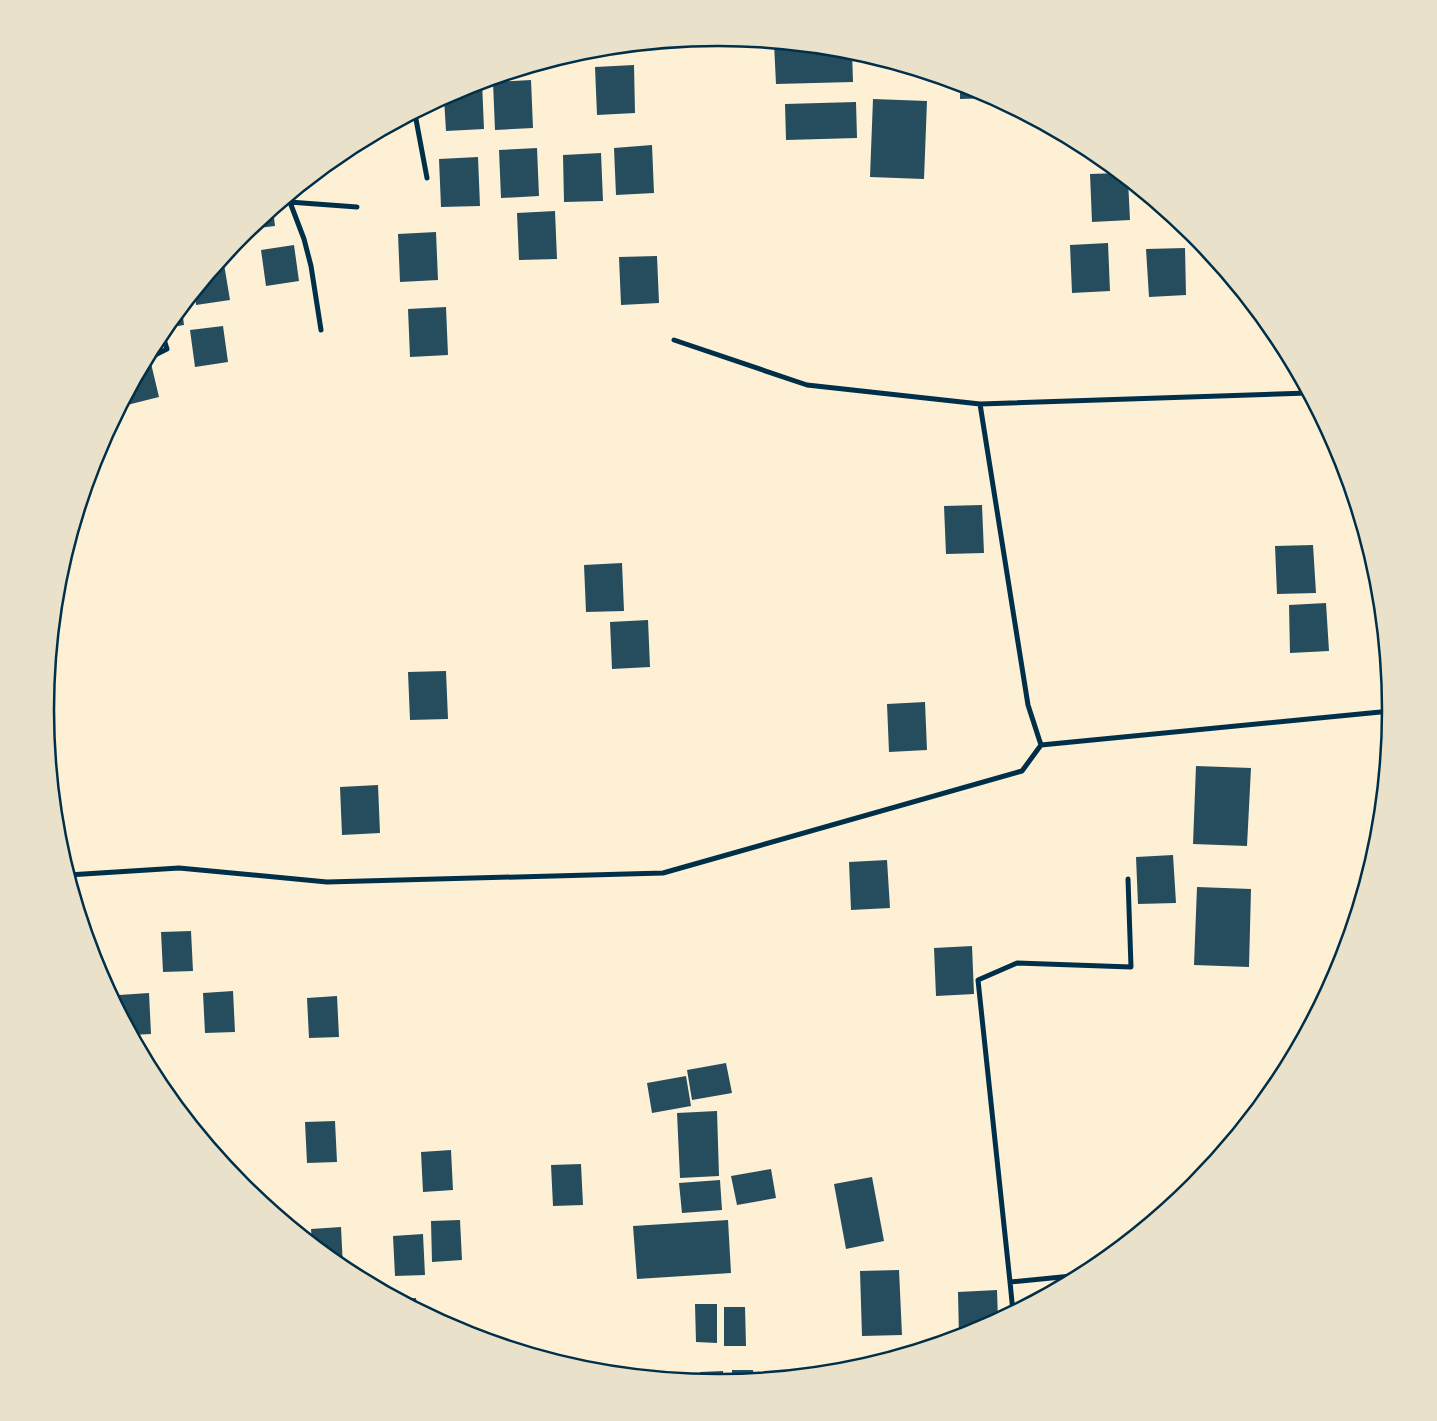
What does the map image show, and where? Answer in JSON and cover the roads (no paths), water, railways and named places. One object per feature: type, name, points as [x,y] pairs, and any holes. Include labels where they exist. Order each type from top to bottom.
[{"type":"street","points":[[415,120],[427,178]]},
{"type":"street","points":[[292,202],[357,207]]},
{"type":"street","points":[[290,204],[304,238],[311,266],[321,330]]},
{"type":"street","points":[[674,340],[807,385],[980,404],[1302,394]]},
{"type":"street","points":[[158,353],[167,349],[165,343]]},
{"type":"street","points":[[980,404],[1028,705],[1041,745]]},
{"type":"street","points":[[75,875],[179,868],[327,882],[663,873],[1022,771],[1041,745],[1383,712]]},
{"type":"street","points":[[1012,1306],[978,980],[1018,963],[1131,967],[1128,879]]},
{"type":"street","points":[[1010,1282],[1065,1277]]}]
